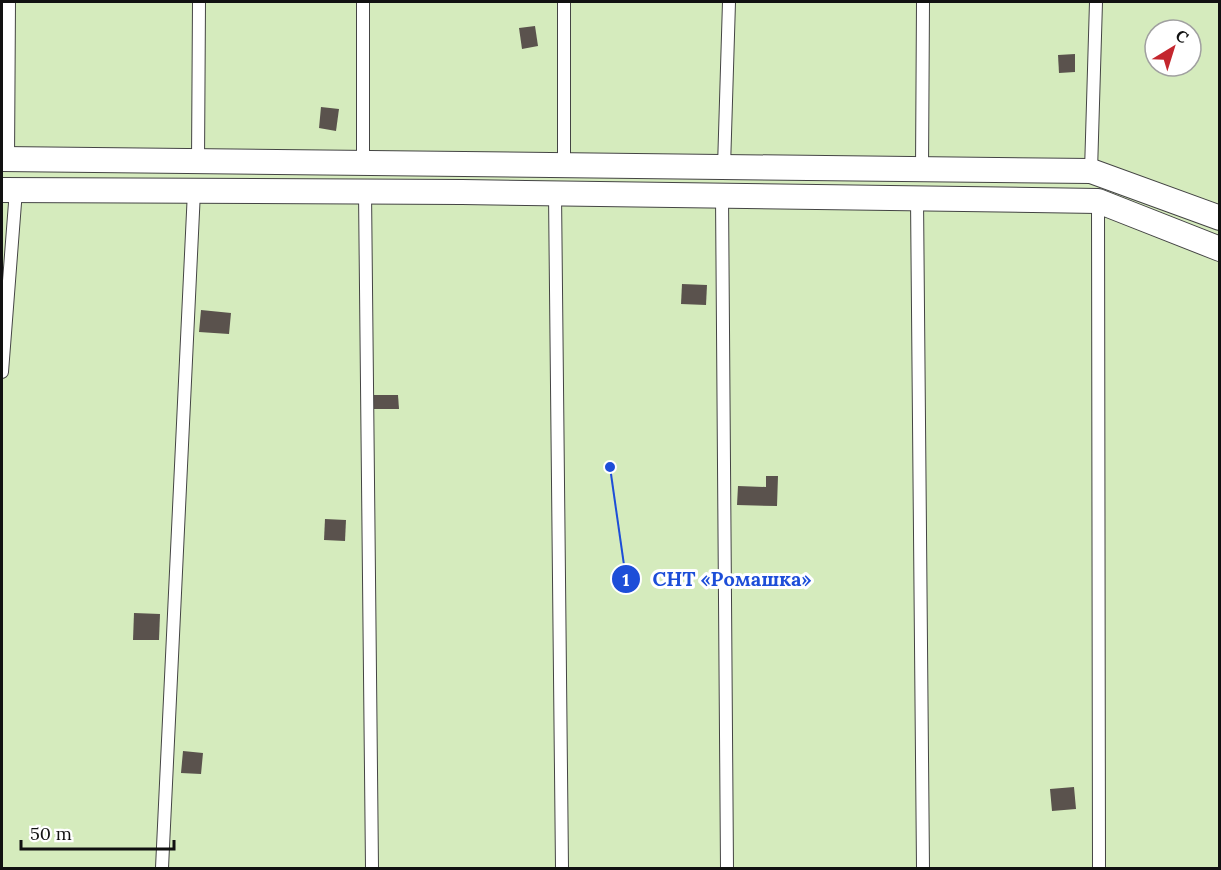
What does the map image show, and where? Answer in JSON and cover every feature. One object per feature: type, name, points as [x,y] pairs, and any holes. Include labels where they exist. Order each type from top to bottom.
[{"type":"street","points":[[5,159],[1091,171],[1220,218]]},
{"type":"street","points":[[9,190],[366,191],[1098,201],[1220,249]]},
{"type":"lane","points":[[5,159],[9,2]]},
{"type":"lane","points":[[198,161],[199,2]]},
{"type":"lane","points":[[363,2],[363,163]]},
{"type":"lane","points":[[564,2],[564,165]]},
{"type":"lane","points":[[724,167],[729,2]]},
{"type":"lane","points":[[922,169],[923,2]]},
{"type":"lane","points":[[1091,171],[1096,2]]},
{"type":"lane","points":[[2,372],[9,190]]},
{"type":"lane","points":[[162,868],[194,191]]},
{"type":"lane","points":[[366,191],[372,868]]},
{"type":"lane","points":[[555,193],[562,868]]},
{"type":"lane","points":[[722,195],[727,868]]},
{"type":"lane","points":[[917,198],[923,868]]},
{"type":"lane","points":[[1098,201],[1099,868]]},
{"type":"green space","points":[[2,2],[1219,2],[1219,868],[2,868]]},
{"type":"building","points":[[535,26],[538,46],[522,49],[519,28]]},
{"type":"building","points":[[1075,54],[1075,72],[1059,73],[1058,55]]},
{"type":"building","points":[[321,107],[339,109],[336,131],[319,128]]},
{"type":"building","points":[[682,284],[707,285],[706,305],[681,304]]},
{"type":"building","points":[[201,310],[231,313],[229,334],[199,332]]},
{"type":"building","points":[[371,395],[398,395],[399,409],[371,409]]},
{"type":"building","points":[[766,476],[778,476],[777,506],[737,505],[738,486],[766,487]]},
{"type":"building","points":[[325,519],[346,520],[345,541],[324,540]]},
{"type":"building","points":[[134,613],[160,614],[159,640],[133,640]]},
{"type":"building","points":[[183,751],[203,753],[201,774],[181,773]]},
{"type":"building","points":[[1074,787],[1076,809],[1052,811],[1050,789]]},
{"type":"place","name":"СНТ «Ромашка»","points":[[610,467]]}]
